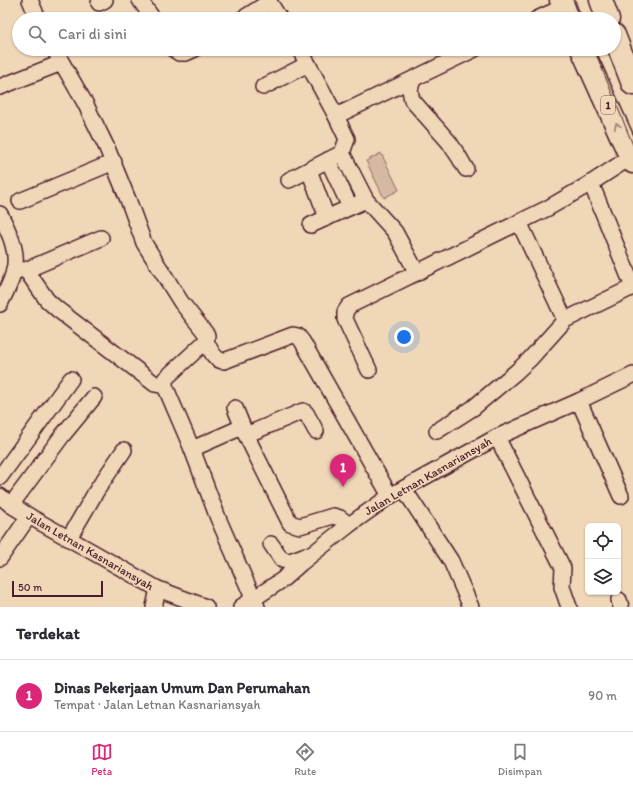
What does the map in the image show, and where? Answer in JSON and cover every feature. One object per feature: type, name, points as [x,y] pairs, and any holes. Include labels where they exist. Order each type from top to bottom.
[{"type":"highway","points":[[601,0],[605,12]]},
{"type":"highway","points":[[621,53],[633,84]]},
{"type":"highway","name":"1","points":[[585,56],[632,159]]},
{"type":"street","points":[[30,0],[35,12]]},
{"type":"street","points":[[140,0],[148,12]]},
{"type":"street","points":[[252,12],[269,1],[276,12]]},
{"type":"street","points":[[58,56],[108,148],[144,243],[181,302],[207,335],[206,341],[165,379],[165,386],[192,449],[218,518],[256,603]]},
{"type":"street","points":[[289,180],[342,153],[347,139],[303,56]]},
{"type":"street","points":[[336,116],[461,56]]},
{"type":"street","points":[[0,86],[61,63]]},
{"type":"street","points":[[263,88],[308,64]]},
{"type":"street","points":[[413,79],[410,90],[412,100],[449,142],[466,169]]},
{"type":"street","points":[[342,153],[366,200],[394,232],[417,273]]},
{"type":"street","points":[[369,370],[345,319],[346,310],[349,306],[519,222],[591,184],[632,159]]},
{"type":"street","points":[[328,160],[350,207]]},
{"type":"street","points":[[20,201],[114,162]]},
{"type":"street","points":[[309,170],[327,218]]},
{"type":"street","points":[[437,431],[473,408],[516,372],[530,359],[565,320],[633,287],[591,184]]},
{"type":"street","points":[[311,225],[366,200]]},
{"type":"street","points":[[0,214],[20,270],[47,300],[155,384],[165,386]]},
{"type":"street","points":[[519,222],[565,320]]},
{"type":"street","points":[[0,250],[9,236]]},
{"type":"street","points":[[0,304],[20,270],[101,238]]},
{"type":"street","points":[[206,341],[216,358],[219,361],[224,361],[293,335],[298,336],[390,496]]},
{"type":"street","name":"Jalan Letnan Kasnariansyah","points":[[241,607],[256,603],[315,551],[390,496],[497,436],[579,401],[633,375]]},
{"type":"street","points":[[0,477],[71,379]]},
{"type":"street","points":[[6,501],[94,397]]},
{"type":"street","points":[[579,401],[588,418],[621,496]]},
{"type":"street","points":[[235,408],[244,431],[290,523],[300,526],[333,516],[340,518],[349,525]]},
{"type":"street","points":[[192,449],[303,411],[306,413],[316,431]]},
{"type":"street","points":[[497,436],[563,568],[562,587],[569,607]]},
{"type":"street","points":[[69,538],[97,490],[124,450]]},
{"type":"street","points":[[404,489],[451,561],[471,607]]},
{"type":"street","name":"Jalan Letnan Kasnariansyah","points":[[6,501],[29,516],[158,589],[206,607]]},
{"type":"street","points":[[0,558],[29,516]]},
{"type":"street","points":[[271,544],[282,560],[290,561],[315,551]]},
{"type":"street","points":[[154,607],[158,589]]},
{"type":"shaded area","points":[[381,153],[399,190],[384,198],[366,161]]},
{"type":"tram line","points":[[575,0],[579,12]]},
{"type":"tram line","points":[[597,56],[633,145]]},
{"type":"place","name":"Dinas Pekerjaan Umum Dan Perumahan","points":[[343,487]]}]
